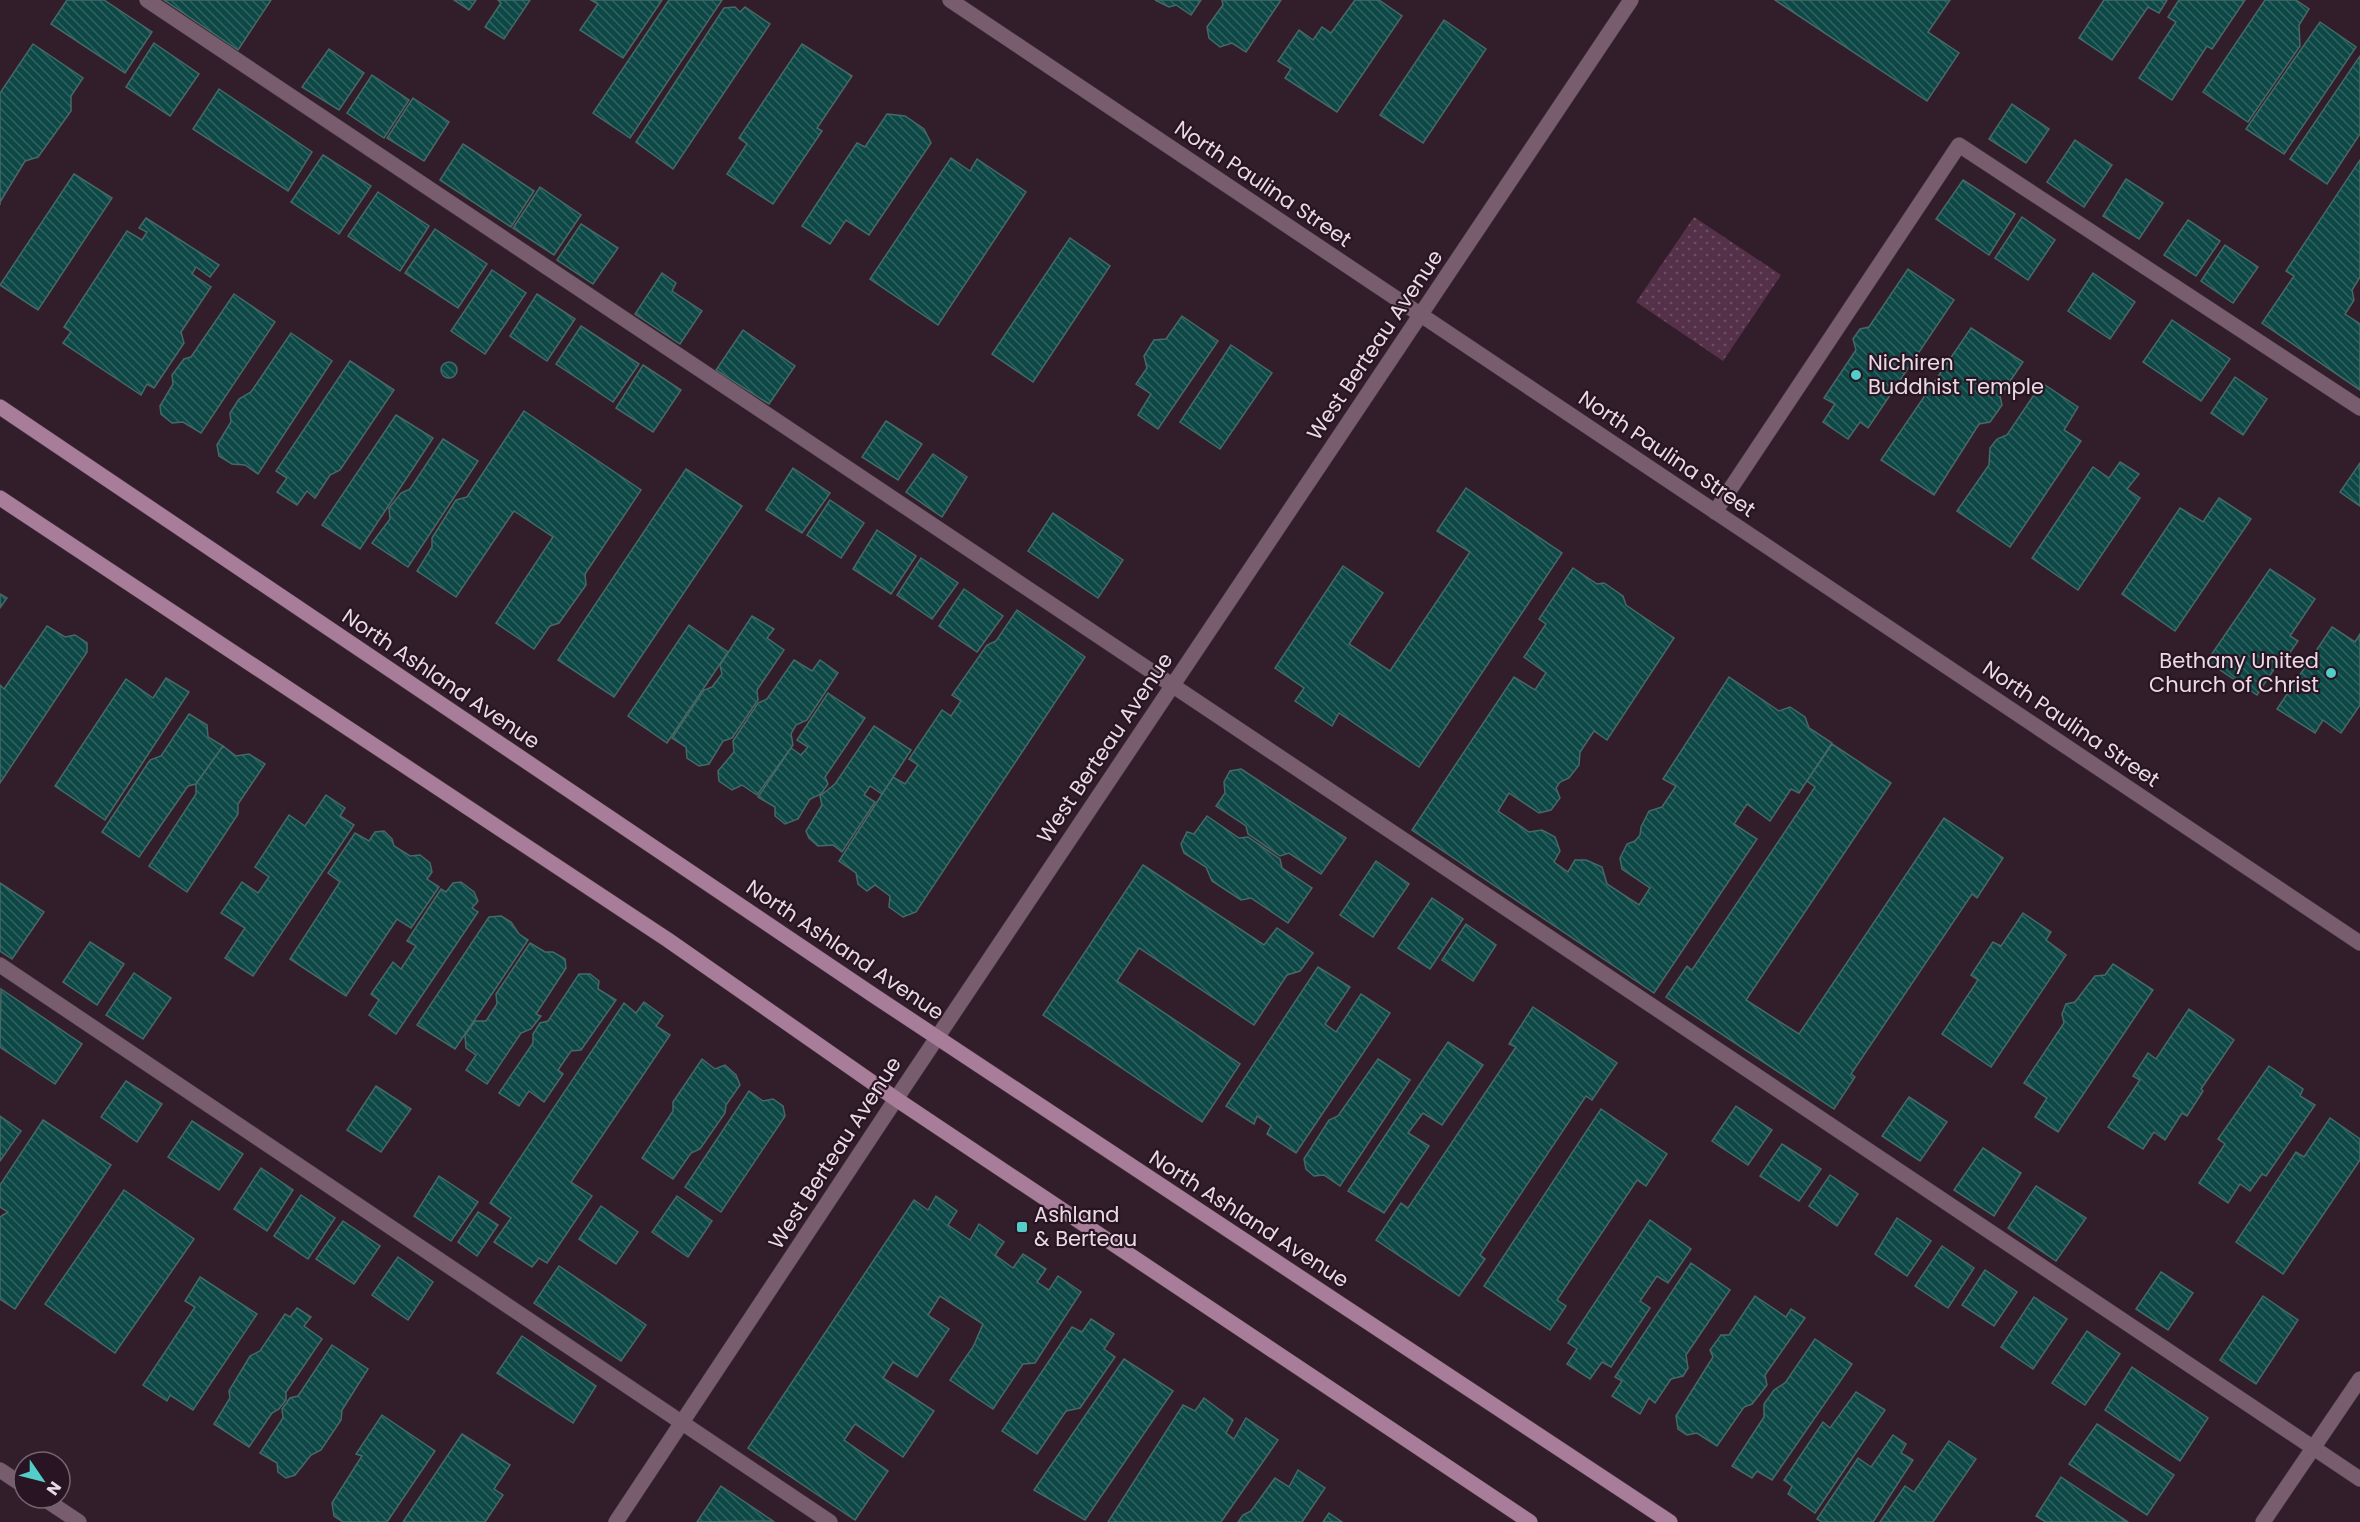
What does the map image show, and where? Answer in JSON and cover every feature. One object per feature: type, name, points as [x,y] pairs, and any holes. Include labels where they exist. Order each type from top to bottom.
[{"type":"main road","name":"North Ashland Avenue","points":[[0,407],[937,1037],[1670,1522]]},
{"type":"main road","points":[[0,498],[668,940],[896,1099],[1530,1522]]},
{"type":"street","points":[[147,0],[2360,1479]]},
{"type":"street","name":"North Paulina Street","points":[[950,0],[2360,943]]},
{"type":"street","name":"West Berteau Avenue","points":[[616,1522],[937,1037],[1631,0]]},
{"type":"street","points":[[1715,512],[1959,145],[2360,408]]},
{"type":"street","points":[[0,965],[830,1522]]},
{"type":"street","points":[[2263,1522],[2360,1379]]},
{"type":"street","points":[[61,1510],[79,1522]]},
{"type":"shaded area","points":[[1694,217],[1781,275],[1723,361],[1636,302]]},
{"type":"building","points":[[67,0],[104,0],[152,32],[125,73],[51,24]]},
{"type":"building","points":[[164,0],[271,0],[238,50]]},
{"type":"building","points":[[454,0],[476,0],[469,10]]},
{"type":"building","points":[[498,0],[530,0],[504,39],[485,27],[501,3]]},
{"type":"building","points":[[591,0],[662,0],[623,58],[580,30],[598,4]]},
{"type":"building","points":[[669,0],[722,0],[630,138],[593,113]]},
{"type":"building","points":[[1155,0],[1201,0],[1191,15],[1176,5],[1169,7]]},
{"type":"building","points":[[1222,0],[1281,0],[1246,52],[1232,43],[1220,47],[1209,38],[1207,27],[1223,5]]},
{"type":"building","points":[[1355,0],[1379,0],[1402,16],[1337,112],[1285,78],[1291,69],[1278,61],[1299,30],[1313,40],[1322,27],[1331,33]]},
{"type":"building","points":[[1775,0],[1950,0],[1928,32],[1959,53],[1927,101]]},
{"type":"building","points":[[2104,0],[2167,0],[2159,13],[2148,7],[2112,60],[2079,38]]},
{"type":"building","points":[[2179,0],[2245,0],[2212,49],[2207,46],[2172,100],[2139,78],[2176,22],[2168,17]]},
{"type":"building","points":[[2265,0],[2296,0],[2309,9],[2299,25],[2300,46],[2248,122],[2203,92]]},
{"type":"building","points":[[735,7],[740,12],[745,7],[770,24],[673,169],[636,142],[724,8]]},
{"type":"building","points":[[1444,20],[1486,49],[1423,143],[1380,115]]},
{"type":"building","points":[[2320,22],[2356,47],[2284,154],[2246,129]]},
{"type":"building","points":[[154,43],[199,74],[170,116],[126,87]]},
{"type":"building","points":[[33,44],[83,78],[71,96],[71,111],[38,157],[25,161],[0,202],[0,93]]},
{"type":"building","points":[[802,44],[852,76],[817,128],[822,131],[773,204],[727,174],[747,144],[739,138]]},
{"type":"building","points":[[329,49],[364,73],[339,110],[302,87]]},
{"type":"building","points":[[2360,56],[2360,134],[2327,184],[2290,159]]},
{"type":"building","points":[[372,75],[409,100],[384,138],[347,113]]},
{"type":"building","points":[[219,89],[312,152],[288,191],[193,129]]},
{"type":"building","points":[[413,98],[449,122],[424,161],[387,138]]},
{"type":"building","points":[[2012,104],[2049,129],[2026,163],[1989,139]]},
{"type":"building","points":[[887,114],[905,116],[924,129],[931,143],[869,235],[846,220],[830,244],[802,226],[857,143],[865,147]]},
{"type":"building","points":[[2075,140],[2112,165],[2084,207],[2047,182]]},
{"type":"building","points":[[463,144],[534,191],[511,227],[440,180]]},
{"type":"building","points":[[323,155],[371,186],[339,234],[291,202]]},
{"type":"building","points":[[951,158],[970,171],[977,159],[1026,192],[938,325],[870,279]]},
{"type":"building","points":[[2360,160],[2360,277],[2352,290],[2354,300],[2345,314],[2360,324],[2360,390],[2262,323],[2294,276],[2286,271]]},
{"type":"building","points":[[74,174],[112,198],[38,310],[0,285]]},
{"type":"building","points":[[2126,179],[2163,203],[2139,239],[2103,216]]},
{"type":"building","points":[[1963,180],[2015,214],[1989,255],[1936,219]]},
{"type":"building","points":[[540,187],[581,215],[554,255],[513,228]]},
{"type":"building","points":[[378,192],[429,226],[400,271],[348,236]]},
{"type":"building","points":[[2022,217],[2055,240],[2028,280],[1995,258]]},
{"type":"building","points":[[146,218],[219,265],[210,277],[196,267],[192,274],[211,287],[181,332],[184,343],[154,388],[147,384],[141,395],[63,343],[71,332],[64,327],[127,231],[142,240],[147,232],[139,228]]},
{"type":"building","points":[[2188,220],[2220,241],[2196,276],[2164,255]]},
{"type":"building","points":[[581,224],[618,248],[593,284],[557,260]]},
{"type":"building","points":[[435,229],[487,264],[458,308],[405,273]]},
{"type":"building","points":[[1070,238],[1110,266],[1033,382],[992,354]]},
{"type":"building","points":[[2225,245],[2258,267],[2233,303],[2201,281]]},
{"type":"building","points":[[1908,269],[1954,300],[1868,428],[1860,422],[1848,439],[1823,422],[1835,404],[1824,398],[1856,350],[1853,339],[1860,329],[1869,327]]},
{"type":"building","points":[[492,270],[526,293],[485,354],[451,331]]},
{"type":"building","points":[[662,273],[676,283],[672,291],[702,311],[680,344],[635,314]]},
{"type":"building","points":[[2093,273],[2135,302],[2110,339],[2068,311]]},
{"type":"building","points":[[234,294],[275,322],[201,433],[183,422],[172,423],[161,414],[160,406],[173,384],[172,375],[184,359],[191,357]]},
{"type":"building","points":[[537,294],[575,319],[547,361],[510,336]]},
{"type":"building","points":[[1182,316],[1218,341],[1158,429],[1138,415],[1151,394],[1136,384],[1147,368],[1144,356],[1154,340],[1166,339]]},
{"type":"building","points":[[2172,320],[2230,359],[2201,401],[2143,362]]},
{"type":"building","points":[[581,326],[639,364],[613,402],[556,364]]},
{"type":"building","points":[[1971,328],[2023,362],[2000,396],[2002,405],[1990,422],[1979,424],[1934,495],[1881,460]]},
{"type":"building","points":[[743,330],[795,366],[769,404],[716,370]]},
{"type":"building","points":[[291,333],[332,361],[258,474],[245,465],[232,464],[219,456],[217,445],[231,422],[230,413],[239,399],[251,392]]},
{"type":"building","points":[[1231,345],[1272,373],[1220,449],[1180,422]]},
{"type":"building","points":[[350,361],[394,390],[340,470],[330,475],[315,498],[307,491],[297,505],[277,492],[287,478],[276,471]]},
{"type":"building","points":[[446,362],[452,362],[457,370],[455,376],[446,378],[441,373],[441,367]]},
{"type":"building","points":[[643,365],[681,390],[653,432],[616,408]]},
{"type":"building","points":[[2235,377],[2267,399],[2243,435],[2211,413]]},
{"type":"building","points":[[2042,383],[2078,407],[2064,430],[2081,441],[2010,547],[1957,511],[1989,465],[1990,448],[1997,439],[2007,435]]},
{"type":"building","points":[[524,411],[641,490],[585,574],[586,585],[559,623],[550,626],[534,649],[496,623],[553,537],[514,511],[456,597],[417,571],[432,547],[432,538],[456,500],[467,497]]},
{"type":"building","points":[[396,415],[433,438],[360,549],[322,525]]},
{"type":"building","points":[[886,421],[922,444],[898,480],[862,457]]},
{"type":"building","points":[[443,439],[478,461],[408,567],[372,543],[390,519],[389,508],[401,493],[410,489]]},
{"type":"building","points":[[933,454],[967,477],[942,517],[906,492]]},
{"type":"building","points":[[2120,462],[2139,474],[2127,489],[2140,498],[2078,590],[2032,558],[2093,467],[2109,478]]},
{"type":"building","points":[[2360,463],[2360,506],[2340,492]]},
{"type":"building","points":[[793,468],[830,493],[802,533],[766,510]]},
{"type":"building","points":[[686,469],[742,506],[614,697],[558,660]]},
{"type":"building","points":[[1466,488],[1562,553],[1419,767],[1339,713],[1332,726],[1295,701],[1304,688],[1275,668],[1343,566],[1383,593],[1349,644],[1390,671],[1470,552],[1437,531]]},
{"type":"building","points":[[2219,498],[2251,519],[2175,631],[2122,594],[2180,508],[2203,522]]},
{"type":"building","points":[[830,500],[864,523],[841,558],[807,535]]},
{"type":"building","points":[[1053,513],[1123,560],[1098,598],[1028,551]]},
{"type":"building","points":[[877,530],[916,556],[891,594],[853,569]]},
{"type":"building","points":[[921,558],[958,583],[932,619],[897,595]]},
{"type":"building","points":[[1573,568],[1597,584],[1604,583],[1623,596],[1626,605],[1674,638],[1607,740],[1594,731],[1580,752],[1579,765],[1569,778],[1560,782],[1556,788],[1560,798],[1551,810],[1539,813],[1509,793],[1498,811],[1529,832],[1542,830],[1555,837],[1560,851],[1554,862],[1568,872],[1575,860],[1586,860],[1602,867],[1607,884],[1639,905],[1650,888],[1622,869],[1620,858],[1627,844],[1635,841],[1640,835],[1641,827],[1649,811],[1662,807],[1676,786],[1663,779],[1729,677],[1779,711],[1790,707],[1805,717],[1809,728],[1832,743],[1799,793],[1791,789],[1770,821],[1747,804],[1734,824],[1757,839],[1654,993],[1412,830],[1514,677],[1535,690],[1546,673],[1524,657],[1546,624],[1539,619]]},
{"type":"building","points":[[2270,569],[2315,599],[2290,636],[2298,641],[2279,668],[2276,666],[2257,695],[2207,661]]},
{"type":"building","points":[[964,589],[1003,616],[977,652],[939,626]]},
{"type":"building","points":[[0,594],[7,598],[0,608]]},
{"type":"building","points":[[1017,610],[1085,657],[916,912],[903,917],[889,907],[890,896],[875,885],[867,891],[858,884],[856,873],[839,861],[893,777],[905,784],[918,765],[909,759],[942,710],[951,716],[961,701],[952,695],[987,645],[996,641]]},
{"type":"building","points":[[752,616],[774,629],[767,638],[784,650],[757,690],[758,700],[732,738],[723,741],[709,764],[699,766],[687,758],[686,747],[672,738],[704,690],[712,687],[722,674],[720,665]]},
{"type":"building","points":[[689,625],[728,652],[667,743],[628,716]]},
{"type":"building","points":[[47,626],[65,637],[75,635],[87,643],[87,652],[0,783],[0,685],[4,689]]},
{"type":"building","name":"Bethany United Church of Christ","points":[[2332,627],[2355,642],[2360,634],[2360,705],[2341,733],[2323,720],[2315,733],[2277,709]]},
{"type":"building","points":[[794,660],[812,671],[820,660],[838,673],[807,720],[796,725],[791,734],[793,745],[757,795],[742,785],[732,790],[719,781],[718,771],[734,752],[733,741],[758,703],[767,699]]},
{"type":"building","points":[[166,678],[189,692],[105,820],[55,786],[126,679],[153,698]]},
{"type":"building","points":[[828,693],[865,718],[825,777],[828,784],[821,794],[810,799],[798,819],[785,824],[775,816],[775,807],[758,797],[791,748],[801,755],[808,747],[797,740]]},
{"type":"building","points":[[189,714],[207,725],[208,737],[223,746],[196,784],[188,786],[139,857],[102,832],[150,760],[161,756]]},
{"type":"building","points":[[874,726],[911,750],[882,794],[870,786],[864,795],[875,802],[842,852],[833,845],[818,846],[809,838],[806,831],[822,805],[820,796],[835,784]]},
{"type":"building","points":[[1832,744],[1891,783],[1746,1000],[1799,1034],[1944,818],[2003,858],[1977,898],[1972,894],[1851,1074],[1855,1077],[1834,1109],[1666,997],[1687,966],[1692,970],[1815,787],[1807,781]]},
{"type":"building","points":[[223,746],[236,756],[249,754],[265,764],[238,804],[238,814],[187,892],[149,866],[196,794],[196,784]]},
{"type":"building","points":[[1241,769],[1346,838],[1321,874],[1289,853],[1280,856],[1248,834],[1246,826],[1216,806],[1225,793],[1224,782],[1230,771]]},
{"type":"building","points":[[326,795],[345,808],[340,816],[354,825],[253,976],[225,958],[245,928],[221,913],[242,882],[258,893],[269,877],[255,867],[289,815],[305,826]]},
{"type":"building","points":[[1207,816],[1239,838],[1248,837],[1280,859],[1282,868],[1312,888],[1288,923],[1251,898],[1241,900],[1212,881],[1206,867],[1184,853],[1181,844],[1187,832],[1194,834]]},
{"type":"building","points":[[384,831],[392,839],[394,846],[410,856],[420,855],[430,863],[432,872],[427,879],[439,887],[411,928],[397,919],[346,996],[290,959],[340,882],[328,873],[355,833],[369,841],[375,832]]},
{"type":"building","points":[[1376,861],[1409,884],[1373,937],[1340,915]]},
{"type":"building","points":[[1143,865],[1264,945],[1277,928],[1313,953],[1300,971],[1287,975],[1254,1025],[1139,948],[1117,981],[1240,1064],[1202,1122],[1043,1015]]},
{"type":"building","points":[[461,882],[474,892],[478,901],[472,908],[478,912],[396,1034],[369,1015],[379,1000],[371,994],[393,962],[401,969],[416,946],[407,941],[441,889],[446,892],[453,883]]},
{"type":"building","points":[[0,883],[44,912],[12,959],[0,951]]},
{"type":"building","points":[[1432,898],[1463,919],[1430,969],[1398,948]]},
{"type":"building","points":[[2023,913],[2051,932],[2046,940],[2066,955],[1991,1067],[1942,1034],[1978,980],[1971,975],[1993,942],[2001,946]]},
{"type":"building","points":[[501,916],[511,922],[519,934],[528,940],[455,1049],[417,1025],[489,917]]},
{"type":"building","points":[[1466,924],[1496,945],[1473,981],[1442,960]]},
{"type":"building","points":[[90,942],[124,964],[97,1005],[63,982]]},
{"type":"building","points":[[530,943],[545,952],[553,952],[565,959],[566,968],[536,1014],[541,1016],[531,1029],[521,1033],[487,1084],[466,1070],[476,1055],[466,1048],[465,1035],[475,1021],[486,1021],[497,1004],[496,994]]},
{"type":"building","points":[[2113,964],[2153,990],[2058,1132],[2035,1117],[2047,1098],[2024,1083],[2064,1023],[2062,1014],[2066,1004],[2075,1002],[2095,976],[2105,975]]},
{"type":"building","points":[[1318,967],[1350,987],[1325,1024],[1336,1032],[1361,994],[1390,1013],[1296,1153],[1267,1134],[1271,1126],[1257,1116],[1254,1124],[1226,1106]]},
{"type":"building","points":[[134,973],[171,998],[143,1039],[106,1015]]},
{"type":"building","points":[[579,974],[590,974],[599,981],[598,989],[616,1000],[581,1050],[571,1051],[558,1070],[563,1074],[544,1102],[529,1091],[519,1106],[499,1093],[533,1043],[533,1034],[540,1023],[548,1021]]},
{"type":"building","points":[[1,989],[82,1044],[55,1084],[0,1047]]},
{"type":"building","points":[[644,1002],[663,1016],[656,1026],[670,1035],[571,1182],[592,1196],[547,1263],[539,1258],[532,1267],[494,1242],[511,1218],[490,1203],[624,1003],[636,1013]]},
{"type":"building","points":[[1533,1007],[1617,1063],[1592,1100],[1586,1096],[1480,1255],[1485,1259],[1459,1296],[1376,1240],[1401,1203],[1408,1208],[1516,1047],[1509,1044]]},
{"type":"building","points":[[2189,1009],[2234,1040],[2201,1089],[2203,1091],[2187,1116],[2182,1113],[2165,1140],[2154,1132],[2143,1149],[2108,1127],[2140,1080],[2133,1076],[2148,1053],[2156,1059]]},
{"type":"building","points":[[1448,1042],[1483,1065],[1442,1125],[1423,1113],[1408,1133],[1429,1146],[1384,1213],[1348,1191]]},
{"type":"building","points":[[702,1059],[715,1069],[725,1065],[736,1075],[740,1085],[726,1105],[725,1113],[700,1149],[691,1153],[673,1179],[642,1158],[673,1111],[673,1102]]},
{"type":"building","points":[[1378,1059],[1410,1080],[1340,1186],[1324,1175],[1314,1176],[1306,1169],[1304,1159],[1329,1120],[1338,1116]]},
{"type":"building","points":[[2269,1066],[2303,1089],[2300,1096],[2315,1105],[2266,1176],[2262,1174],[2250,1191],[2240,1184],[2228,1203],[2199,1183],[2225,1144],[2218,1139]]},
{"type":"building","points":[[126,1081],[162,1104],[137,1142],[101,1117]]},
{"type":"building","points":[[376,1086],[411,1109],[381,1152],[347,1130]]},
{"type":"building","points":[[749,1091],[763,1101],[773,1099],[783,1106],[785,1116],[721,1212],[685,1187]]},
{"type":"building","points":[[1909,1097],[1947,1122],[1920,1161],[1882,1136]]},
{"type":"building","points":[[1736,1106],[1772,1130],[1748,1165],[1712,1141]]},
{"type":"building","points":[[1601,1109],[1667,1154],[1646,1186],[1637,1180],[1557,1300],[1566,1306],[1550,1330],[1484,1286]]},
{"type":"building","points":[[0,1116],[21,1131],[0,1161]]},
{"type":"building","points":[[2330,1118],[2360,1139],[2360,1160],[2283,1274],[2236,1242],[2296,1152],[2304,1157]]},
{"type":"building","points":[[43,1120],[111,1165],[15,1309],[0,1299],[0,1217],[8,1212],[0,1207],[0,1185]]},
{"type":"building","points":[[192,1121],[243,1154],[219,1190],[168,1157]]},
{"type":"building","points":[[1782,1144],[1821,1169],[1799,1201],[1760,1176]]},
{"type":"building","points":[[1983,1148],[2021,1173],[1994,1216],[1954,1190]]},
{"type":"building","points":[[261,1168],[293,1190],[267,1231],[234,1209]]},
{"type":"building","points":[[1830,1175],[1858,1194],[1837,1226],[1809,1206]]},
{"type":"building","points":[[439,1176],[478,1202],[451,1241],[414,1216]]},
{"type":"building","points":[[2036,1186],[2086,1218],[2056,1261],[2008,1228]]},
{"type":"building","points":[[124,1190],[194,1239],[115,1353],[45,1304]]},
{"type":"building","points":[[301,1195],[335,1218],[308,1259],[274,1236]]},
{"type":"building","points":[[677,1196],[712,1221],[688,1257],[652,1232]]},
{"type":"building","points":[[936,1196],[957,1211],[948,1225],[970,1240],[979,1224],[1004,1242],[995,1255],[1013,1268],[1023,1254],[1046,1269],[1037,1282],[1049,1290],[1058,1276],[1081,1292],[1035,1363],[1023,1364],[993,1409],[950,1380],[973,1347],[983,1324],[940,1296],[928,1315],[949,1329],[917,1377],[893,1362],[883,1378],[934,1411],[903,1457],[855,1424],[844,1440],[888,1471],[855,1520],[748,1448],[914,1200],[928,1210]]},
{"type":"building","points":[[601,1206],[638,1232],[616,1264],[579,1239]]},
{"type":"building","points":[[478,1212],[498,1225],[477,1256],[458,1242]]},
{"type":"building","points":[[1897,1218],[1931,1241],[1907,1276],[1875,1254]]},
{"type":"building","points":[[1650,1220],[1691,1249],[1668,1283],[1657,1276],[1640,1301],[1650,1308],[1611,1367],[1602,1362],[1590,1379],[1567,1364],[1577,1349],[1568,1343]]},
{"type":"building","points":[[343,1221],[380,1246],[354,1284],[316,1259]]},
{"type":"building","points":[[1942,1246],[1974,1268],[1948,1308],[1915,1286]]},
{"type":"building","points":[[398,1257],[433,1282],[408,1320],[372,1295]]},
{"type":"building","points":[[1691,1263],[1730,1290],[1686,1355],[1688,1368],[1683,1376],[1671,1379],[1655,1403],[1649,1398],[1640,1414],[1612,1396],[1622,1381],[1615,1377]]},
{"type":"building","points":[[559,1266],[646,1325],[621,1361],[534,1303]]},
{"type":"building","points":[[1985,1270],[2017,1292],[1994,1326],[1962,1305]]},
{"type":"building","points":[[2161,1272],[2193,1293],[2168,1330],[2136,1309]]},
{"type":"building","points":[[200,1277],[257,1314],[193,1410],[170,1395],[167,1401],[143,1385],[195,1307],[185,1301]]},
{"type":"building","points":[[1755,1296],[1786,1317],[1791,1309],[1805,1318],[1765,1375],[1767,1385],[1752,1404],[1744,1407],[1717,1446],[1697,1433],[1687,1435],[1678,1429],[1676,1416],[1713,1357],[1710,1350],[1721,1335],[1729,1335]]},
{"type":"building","points":[[2263,1296],[2298,1320],[2256,1384],[2220,1360]]},
{"type":"building","points":[[2034,1297],[2067,1319],[2033,1369],[2001,1347]]},
{"type":"building","points":[[297,1308],[311,1317],[304,1326],[322,1339],[286,1392],[286,1400],[279,1409],[272,1413],[249,1447],[214,1424],[230,1398],[229,1391],[250,1356],[260,1351],[285,1314],[290,1317]]},
{"type":"building","points":[[1091,1319],[1114,1334],[1104,1349],[1115,1357],[1080,1408],[1066,1411],[1037,1454],[1002,1431],[1072,1327],[1082,1332]]},
{"type":"building","points":[[2087,1331],[2120,1354],[2085,1405],[2052,1383]]},
{"type":"building","points":[[522,1336],[596,1386],[573,1423],[497,1373]]},
{"type":"building","points":[[1815,1339],[1852,1364],[1772,1480],[1757,1471],[1752,1478],[1732,1466],[1764,1417],[1764,1404],[1774,1390],[1785,1383]]},
{"type":"building","points":[[332,1345],[368,1369],[342,1410],[341,1420],[321,1450],[311,1455],[295,1475],[286,1478],[278,1472],[277,1463],[260,1453],[283,1418],[282,1409],[290,1398],[298,1396]]},
{"type":"building","points":[[1124,1359],[1173,1391],[1085,1520],[1034,1490]]},
{"type":"building","points":[[2132,1367],[2208,1418],[2180,1461],[2105,1410]]},
{"type":"building","points":[[1856,1392],[1885,1410],[1815,1513],[1788,1494],[1792,1486],[1784,1480],[1823,1422],[1830,1428]]},
{"type":"building","points":[[1204,1398],[1233,1420],[1226,1433],[1234,1439],[1246,1418],[1278,1440],[1221,1522],[1108,1522],[1183,1405],[1195,1411]]},
{"type":"building","points":[[382,1415],[435,1451],[387,1522],[343,1522],[334,1516],[332,1503],[362,1456],[356,1454]]},
{"type":"building","points":[[2097,1424],[2174,1475],[2147,1515],[2069,1464]]},
{"type":"building","points":[[462,1434],[510,1465],[494,1489],[503,1495],[485,1522],[403,1522]]},
{"type":"building","points":[[1893,1435],[1906,1444],[1901,1453],[1913,1460],[1873,1522],[1822,1522],[1817,1519],[1858,1458],[1871,1467]]},
{"type":"building","points":[[1949,1441],[1976,1459],[1933,1522],[1880,1522],[1905,1486],[1914,1492]]},
{"type":"building","points":[[1298,1470],[1325,1488],[1302,1522],[1238,1522],[1243,1515],[1251,1511],[1275,1478],[1289,1487]]},
{"type":"building","points":[[2061,1477],[2128,1522],[2046,1522],[2036,1516]]},
{"type":"building","points":[[721,1486],[773,1521],[697,1522]]},
{"type":"building","points":[[1329,1513],[1342,1522],[1323,1522]]},
{"type":"place","name":"Nichiren Buddhist Temple","points":[[1856,375]]},
{"type":"place","name":"Bethany United Church of Christ","points":[[2331,673]]},
{"type":"place","name":"Ashland & Berteau","points":[[1022,1227]]}]
